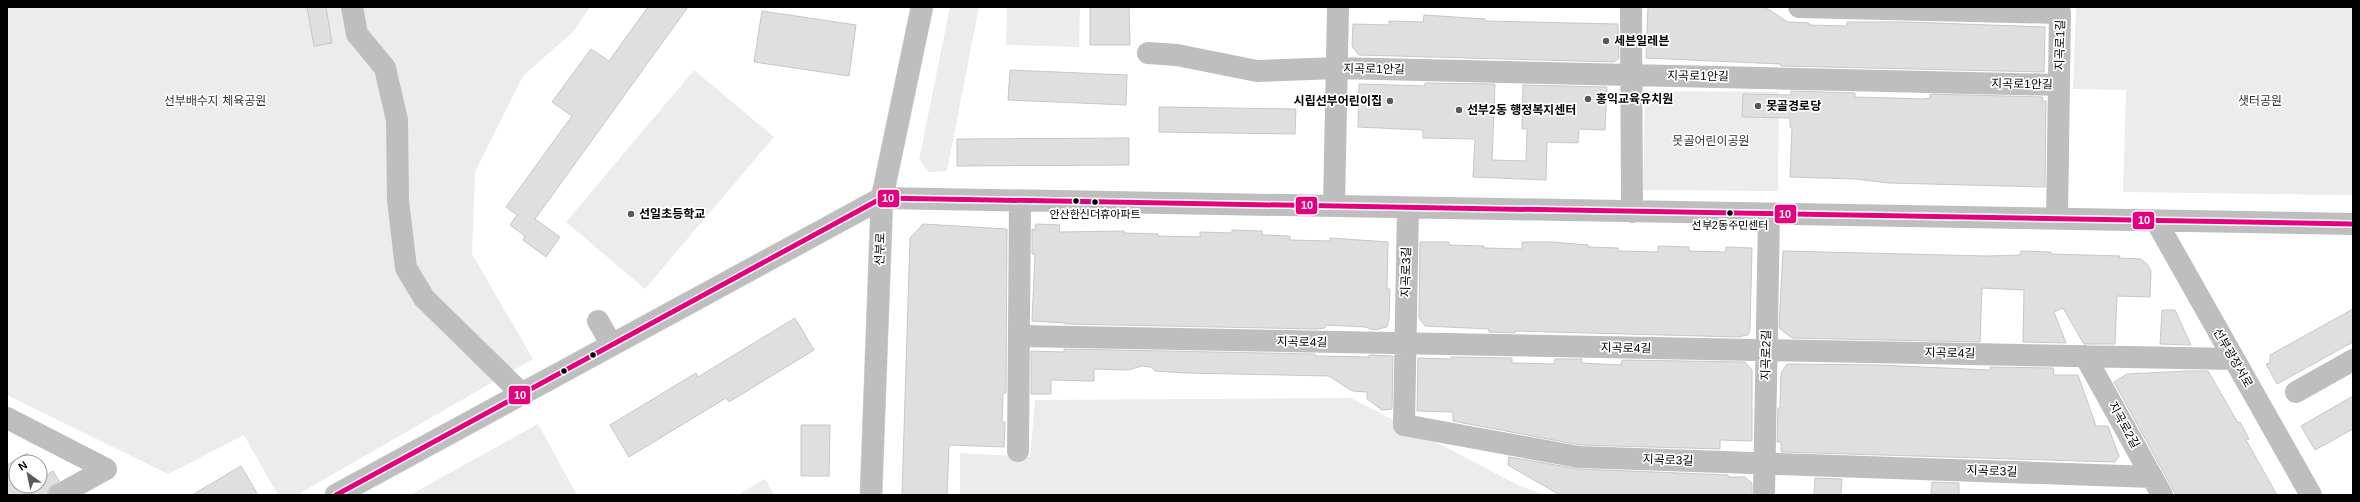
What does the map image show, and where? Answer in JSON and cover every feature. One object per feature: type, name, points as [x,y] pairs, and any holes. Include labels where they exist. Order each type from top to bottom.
[{"type":"street","points":[[352,7],[357,34],[385,68],[397,120],[398,200],[406,268],[424,298],[522,394]]},
{"type":"street","name":"선부로","points":[[871,495],[882,198],[922,7]]},
{"type":"street","points":[[1334,206],[1338,7]]},
{"type":"street","points":[[1631,7],[1632,212]]},
{"type":"street","name":"지곡로1길","points":[[1799,7],[2060,13],[2057,219]]},
{"type":"street","name":"지곡로1안길","points":[[1148,54],[1177,55],[1257,71],[1337,68],[2060,85]]},
{"type":"street","points":[[336,495],[882,198],[2353,224]]},
{"type":"street","points":[[1018,451],[1020,201]]},
{"type":"street","name":"지곡로3길","points":[[1408,208],[1404,425],[1579,457],[1765,463],[2157,486]]},
{"type":"street","name":"지곡로2길","points":[[1764,495],[1769,214]]},
{"type":"street","name":"선부광장서로","points":[[2156,221],[2311,495]]},
{"type":"street","points":[[598,321],[612,345]]},
{"type":"street","name":"지곡로4길","points":[[1019,336],[2234,359]]},
{"type":"street","name":"지곡로2길","points":[[2085,356],[2157,486]]},
{"type":"street","points":[[2296,392],[2353,360]]},
{"type":"street","points":[[7,418],[106,469],[58,495]]},
{"type":"green space","name":"선부배수지 체육공원","points":[[7,7],[590,7],[573,32],[523,76],[475,172],[472,254],[533,359],[297,495],[278,495],[244,435],[168,474],[7,395]]},
{"type":"green space","points":[[950,7],[979,7],[947,171],[929,172],[919,160]]},
{"type":"green space","points":[[1007,7],[1080,7],[1079,47],[1006,45]]},
{"type":"green space","name":"샛터공원","points":[[2076,7],[2353,7],[2353,195],[2123,192],[2126,90],[2073,89]]},
{"type":"green space","points":[[694,70],[774,137],[645,289],[566,222]]},
{"type":"green space","name":"못골어린이공원","points":[[1645,91],[1779,92],[1778,191],[1643,190]]},
{"type":"green space","points":[[1351,398],[1520,486],[1546,495],[960,495],[960,453],[1030,457],[1035,400]]},
{"type":"green space","points":[[538,424],[577,495],[410,495]]},
{"type":"green space","points":[[765,479],[774,495],[738,495]]},
{"type":"building","points":[[307,7],[326,7],[332,43],[314,46]]},
{"type":"building","points":[[648,7],[688,7],[535,219],[560,237],[546,257],[523,240],[525,236],[510,225],[517,215],[506,207],[572,116],[552,102],[591,49],[609,61]]},
{"type":"building","points":[[1090,7],[1129,7],[1130,45],[1090,45]]},
{"type":"building","points":[[1648,7],[1765,7],[1788,22],[1809,23],[1809,25],[1847,26],[1847,22],[1907,22],[2045,27],[2044,72],[1781,66],[1781,64],[1646,58]]},
{"type":"building","points":[[762,11],[856,25],[849,76],[754,62]]},
{"type":"building","points":[[1424,15],[1485,19],[1485,21],[1618,24],[1619,58],[1614,62],[1359,55],[1352,46],[1353,24],[1389,25],[1389,21],[1423,22]]},
{"type":"building","points":[[1010,70],[1127,75],[1126,105],[1008,100]]},
{"type":"building","points":[[1425,83],[1495,84],[1492,160],[1526,161],[1527,129],[1522,129],[1523,85],[1607,87],[1605,130],[1579,129],[1578,143],[1547,142],[1546,180],[1473,177],[1475,139],[1423,138],[1423,130],[1358,127],[1359,84],[1425,86]]},
{"type":"building","points":[[1791,91],[1855,93],[1855,97],[1923,99],[1930,98],[1930,94],[2043,97],[2042,101],[2046,101],[2045,187],[1889,183],[1855,179],[1790,177],[1792,127],[1790,127],[1790,118],[1742,117],[1743,94],[1791,95]]},
{"type":"building","points":[[1159,107],[1296,109],[1295,134],[1159,132]]},
{"type":"building","points":[[1129,138],[1129,165],[957,166],[957,139]]},
{"type":"building","points":[[923,224],[1007,229],[1006,393],[1003,393],[1002,422],[1005,422],[1004,447],[949,445],[947,495],[902,495],[910,238]]},
{"type":"building","points":[[1036,224],[1060,225],[1059,232],[1124,231],[1124,233],[1158,234],[1158,236],[1200,237],[1200,232],[1232,233],[1232,230],[1262,231],[1262,235],[1290,236],[1290,240],[1330,241],[1330,238],[1388,242],[1387,289],[1390,289],[1389,319],[1387,327],[1374,330],[1365,327],[1325,325],[1325,328],[1316,329],[1065,324],[1032,321],[1035,254],[1032,254],[1032,229],[1035,230]]},
{"type":"building","points":[[1420,242],[1449,242],[1449,245],[1522,249],[1522,242],[1552,242],[1588,245],[1588,247],[1618,248],[1618,251],[1658,252],[1658,246],[1689,247],[1689,251],[1726,252],[1726,247],[1752,248],[1750,330],[1748,335],[1738,337],[1515,331],[1515,333],[1489,332],[1489,329],[1425,326],[1419,318]]},
{"type":"building","points":[[1783,251],[1987,256],[2020,255],[2021,251],[2051,252],[2051,254],[2120,256],[2119,258],[2141,259],[2147,264],[2151,271],[2150,297],[2117,296],[2115,344],[2084,344],[2063,308],[2054,312],[2066,343],[2023,342],[2024,290],[1982,288],[1980,342],[1792,338],[1779,328]]},
{"type":"building","points":[[2353,309],[2353,342],[2277,384],[2266,364],[2270,363],[2270,355]]},
{"type":"building","points":[[2162,310],[2175,310],[2191,345],[2160,344]]},
{"type":"building","points":[[795,318],[814,350],[729,402],[726,398],[629,457],[610,425],[696,373],[698,377]]},
{"type":"building","points":[[1064,349],[1315,354],[1315,356],[1393,356],[1392,409],[1382,410],[1367,399],[1367,392],[1352,391],[1329,376],[1186,373],[1155,371],[1151,367],[1142,366],[1128,370],[1094,369],[1094,381],[1051,380],[1051,394],[1031,394],[1031,351],[1064,352]]},
{"type":"building","points":[[1451,357],[1512,358],[1512,363],[1554,364],[1555,359],[1582,359],[1581,363],[1621,365],[1622,360],[1745,362],[1752,370],[1752,441],[1720,440],[1720,449],[1580,445],[1453,421],[1453,412],[1417,411],[1418,358],[1451,359]]},
{"type":"building","points":[[1787,364],[1877,365],[1990,370],[1990,367],[2053,368],[2054,375],[2078,375],[2096,426],[2108,426],[2119,456],[2115,462],[1781,452],[1781,442],[1777,442],[1778,408],[1780,408],[1781,373]]},
{"type":"building","points":[[2208,371],[2238,423],[2240,422],[2249,439],[2246,440],[2277,495],[2176,495],[2114,382],[2127,374]]},
{"type":"building","points":[[2353,396],[2353,429],[2315,450],[2301,426]]},
{"type":"building","points":[[801,425],[830,425],[829,476],[801,476]]},
{"type":"building","points":[[1509,457],[1579,469],[1745,477],[1752,483],[1752,495],[1560,495],[1508,465]]},
{"type":"building","points":[[7,465],[8,494],[47,495],[7,495]]},
{"type":"building","points":[[241,466],[258,495],[192,495]]},
{"type":"building","points":[[53,471],[59,481],[49,488],[48,492],[48,474]]},
{"type":"building","points":[[1815,478],[1842,479],[1841,495],[1814,495]]},
{"type":"building","points":[[1932,482],[1959,483],[1959,495],[1931,495]]},
{"type":"transit line","name":"10","points":[[336,495],[882,198],[2353,224]]},
{"type":"place","name":"세븐일레븐","points":[[1606,41]]},
{"type":"place","name":"홍익교육유치원","points":[[1588,99]]},
{"type":"place","name":"시립선부어린이집","points":[[1390,101]]},
{"type":"place","name":"못골경로당","points":[[1758,106]]},
{"type":"place","name":"선부2동 행정복지센터","points":[[1459,110]]},
{"type":"place","name":"안산한신더휴아파트","points":[[1095,202]]},
{"type":"place","name":"선부2동주민센터","points":[[1730,213]]},
{"type":"place","name":"선일초등학교","points":[[631,214]]}]
